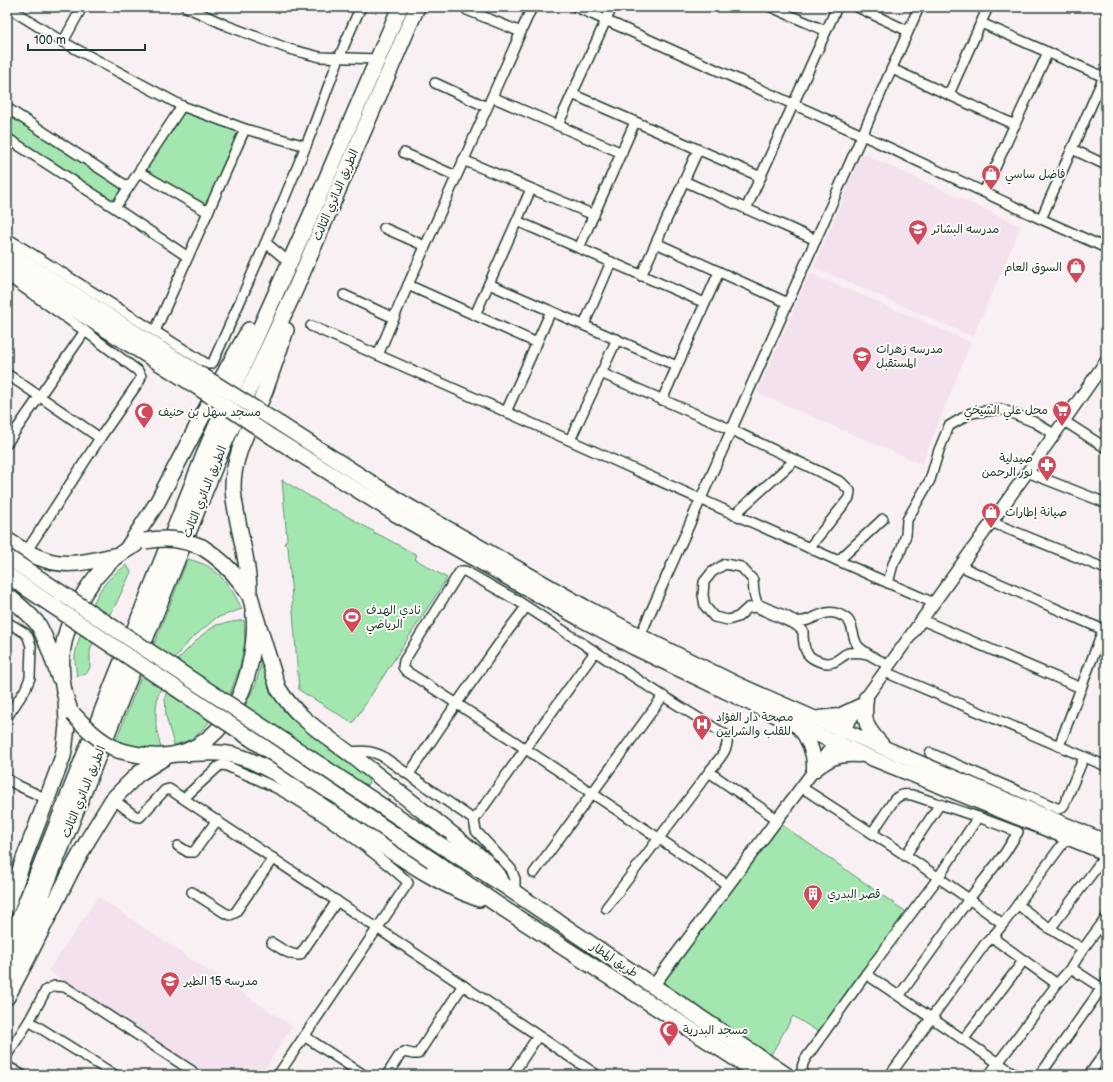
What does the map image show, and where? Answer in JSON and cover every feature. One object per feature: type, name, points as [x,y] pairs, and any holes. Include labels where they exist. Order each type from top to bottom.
[{"type":"highway","name":"الطريق الدائري الثالث","points":[[7,950],[210,440],[400,7]]},
{"type":"highway","name":"الطريق الدائري الثالث","points":[[7,982],[223,446],[295,290],[417,7]]},
{"type":"highway","points":[[295,290],[290,321],[265,391],[243,443],[233,475],[234,502],[247,561],[249,594],[278,688],[294,710],[484,860],[496,872],[510,890]]},
{"type":"highway","points":[[7,907],[47,799],[65,744],[67,726],[62,656],[66,635],[74,615],[84,594],[96,577],[122,552],[157,503],[227,369],[258,316],[273,299]]},
{"type":"highway","points":[[7,540],[26,552],[46,560],[70,564],[122,552],[138,543],[145,541],[176,539],[202,547],[224,562],[249,594]]},
{"type":"highway","name":"طريق المطار","points":[[7,557],[510,890],[786,1075]]},
{"type":"highway","name":"طريق المطار","points":[[7,575],[501,907],[761,1075]]},
{"type":"highway","points":[[7,595],[26,611],[38,626],[47,642],[64,693],[74,714],[87,729],[98,738],[118,750],[143,755],[161,756],[219,753],[237,756],[256,763],[277,774],[397,855],[462,893],[501,907]]},
{"type":"highway","points":[[7,997],[78,858],[113,799],[138,774],[173,755],[192,749],[204,742],[214,734],[226,720],[237,703],[245,684],[249,669],[255,630],[254,611]]},
{"type":"main road","points":[[7,250],[194,378],[272,437],[397,515],[579,618],[642,651],[798,726],[1022,826],[1067,838],[1106,854]]},
{"type":"main road","points":[[8,271],[194,378],[280,424],[403,503],[585,607],[640,636],[739,685],[1106,842]]},
{"type":"main road","points":[[816,718],[839,716],[863,702],[868,727],[874,736],[889,750]]},
{"type":"main road","points":[[798,726],[804,734],[814,754],[814,770]]},
{"type":"main road","points":[[814,770],[827,760],[834,757],[841,755],[864,755]]},
{"type":"street","points":[[7,7],[63,42],[182,106],[244,129],[306,146]]},
{"type":"street","points":[[63,42],[82,7]]},
{"type":"street","points":[[186,7],[228,26],[289,49],[320,57],[378,59]]},
{"type":"street","points":[[7,238],[207,364],[211,364],[266,243],[306,146],[339,58],[362,7]]},
{"type":"street","points":[[378,355],[532,7]]},
{"type":"street","points":[[576,7],[862,135],[1106,248]]},
{"type":"street","points":[[558,125],[612,7]]},
{"type":"street","points":[[771,7],[826,31]]},
{"type":"street","points":[[746,209],[837,7]]},
{"type":"street","points":[[857,7],[908,31]]},
{"type":"street","points":[[640,636],[919,7]]},
{"type":"street","points":[[949,94],[988,7]]},
{"type":"street","points":[[467,10],[521,32]]},
{"type":"street","points":[[981,23],[1105,75],[1041,219]]},
{"type":"street","points":[[984,192],[1048,52]]},
{"type":"street","points":[[892,68],[1015,125]]},
{"type":"street","points":[[435,83],[487,107]]},
{"type":"street","points":[[572,94],[760,177]]},
{"type":"street","points":[[492,96],[622,153]]},
{"type":"street","points":[[115,208],[182,106]]},
{"type":"street","points":[[7,108],[128,188]]},
{"type":"street","points":[[579,248],[635,122]]},
{"type":"street","points":[[155,331],[244,129]]},
{"type":"street","points":[[7,138],[188,257]]},
{"type":"street","points":[[1072,149],[1106,165]]},
{"type":"street","points":[[641,276],[698,150]]},
{"type":"street","points":[[404,153],[456,176]]},
{"type":"street","points":[[463,160],[594,215]]},
{"type":"street","points":[[139,172],[208,212]]},
{"type":"street","points":[[684,181],[816,240]]},
{"type":"street","points":[[475,315],[531,188]]},
{"type":"street","points":[[517,221],[705,303]]},
{"type":"street","points":[[384,228],[425,246]]},
{"type":"street","points":[[266,243],[289,262]]},
{"type":"street","points":[[656,243],[788,304]]},
{"type":"street","points":[[584,325],[611,262]]},
{"type":"street","points":[[8,271],[84,331],[138,371],[141,376],[140,380],[100,438],[26,552]]},
{"type":"street","points":[[662,400],[719,272]]},
{"type":"street","points":[[489,284],[677,366]]},
{"type":"street","points":[[408,285],[537,343]]},
{"type":"street","points":[[344,294],[394,318]]},
{"type":"street","points":[[506,412],[551,311]]},
{"type":"street","points":[[311,326],[934,603]]},
{"type":"street","points":[[7,443],[84,331]]},
{"type":"street","points":[[570,440],[617,340]]},
{"type":"street","points":[[653,986],[844,730],[1054,434],[1104,367]]},
{"type":"street","points":[[601,373],[732,430],[841,482],[850,491],[849,498],[809,548]]},
{"type":"street","points":[[7,374],[100,438]]},
{"type":"street","points":[[888,583],[893,564],[902,550],[906,535],[907,520],[930,480],[939,450],[949,426],[971,413],[1001,410],[1034,422],[1054,434]]},
{"type":"street","points":[[1064,421],[1106,448]]},
{"type":"street","points":[[734,515],[795,460]]},
{"type":"street","points":[[1027,472],[1106,502]]},
{"type":"street","points":[[838,561],[884,519]]},
{"type":"street","points":[[991,522],[1106,569]]},
{"type":"street","points":[[868,654],[860,652],[849,653],[839,660],[831,663],[819,662],[808,654],[804,643],[803,631],[796,625],[756,607],[748,608],[738,617],[728,620],[714,617],[705,606],[703,595],[704,582],[712,572],[725,564],[741,567],[753,580],[754,593],[758,604],[797,621],[810,619],[825,612],[834,613],[844,617],[850,622],[854,639],[858,646],[887,669],[1106,766]]},
{"type":"street","points":[[960,566],[1104,631],[1059,746]]},
{"type":"street","points":[[606,908],[658,838],[725,750],[728,744],[728,739],[726,735],[526,607],[465,571],[461,571],[404,661],[403,667],[406,671],[457,703],[524,749],[591,793],[658,838],[728,885]]},
{"type":"street","points":[[409,774],[457,703],[526,607]]},
{"type":"street","points":[[922,620],[1081,688]]},
{"type":"street","points":[[7,622],[25,633],[28,637],[31,646],[31,674],[28,684],[7,717]]},
{"type":"street","points":[[474,820],[595,652]]},
{"type":"street","points":[[534,873],[663,696]]},
{"type":"street","points":[[347,752],[375,752],[474,820],[476,831],[511,869],[515,879],[510,890]]},
{"type":"street","points":[[930,753],[1059,809],[1064,806],[1084,757]]},
{"type":"street","points":[[184,798],[219,766],[227,766],[278,789],[310,808],[381,859],[407,881],[407,885],[278,1075]]},
{"type":"street","points":[[709,772],[777,819]]},
{"type":"street","points":[[7,779],[47,799]]},
{"type":"street","points":[[801,787],[872,833],[1003,924]]},
{"type":"street","points":[[113,799],[137,818],[142,816],[167,788],[217,820],[596,1075]]},
{"type":"street","points":[[872,833],[894,800],[904,794],[912,795],[978,816],[1022,826],[1009,848],[969,899],[899,996]]},
{"type":"street","points":[[905,856],[940,804]]},
{"type":"street","points":[[804,1075],[802,1068],[806,1058],[866,974],[938,878],[978,816]]},
{"type":"street","points":[[178,846],[188,852],[194,852],[217,820]]},
{"type":"street","points":[[890,1075],[986,944],[1003,924],[1067,838]]},
{"type":"street","points":[[1050,929],[1106,854]]},
{"type":"street","points":[[192,892],[225,913],[230,915],[235,913],[273,858]]},
{"type":"street","points":[[272,943],[290,954],[296,956],[300,955],[337,901]]},
{"type":"street","points":[[1018,904],[1025,911],[1050,929],[1083,949]]},
{"type":"street","points":[[989,1075],[1057,984],[1071,968],[1106,918]]},
{"type":"street","points":[[994,934],[999,943],[1057,984]]},
{"type":"street","points":[[963,1040],[1024,960]]},
{"type":"street","points":[[1040,1075],[1104,987],[1071,968]]},
{"type":"street","points":[[866,974],[1016,1075]]},
{"type":"street","points":[[387,1075],[399,1056],[404,1052],[418,1054],[463,985]]},
{"type":"street","points":[[7,1055],[29,1021],[46,990],[54,986],[65,987],[192,1071],[195,1075]]},
{"type":"street","points":[[29,1021],[115,1075]]},
{"type":"street","points":[[304,1036],[364,1075]]},
{"type":"street","points":[[512,1075],[538,1036]]},
{"type":"street","points":[[1088,1075],[1106,1051]]},
{"type":"street","points":[[7,1066],[22,1075]]},
{"type":"shaded area","name":"مدرسه البشائر","points":[[862,153],[1021,226],[973,337],[814,267]]},
{"type":"shaded area","name":"مدرسه زهرات المستقبل","points":[[810,273],[971,342],[922,464],[757,393]]},
{"type":"shaded area","name":"مدرسه 15 الطير","points":[[98,897],[292,1026],[261,1075],[206,1075],[48,971]]},
{"type":"green space","points":[[182,106],[244,129],[207,215],[140,171]]},
{"type":"green space","points":[[7,108],[128,187],[115,207],[7,137]]},
{"type":"green space","name":"نادي الهدف الرياضي","points":[[282,480],[333,510],[334,509],[375,532],[375,535],[376,533],[417,555],[415,559],[447,578],[353,723],[299,690],[288,546],[284,544],[287,539]]},
{"type":"green space","points":[[188,559],[199,562],[215,571],[232,591],[242,609],[216,618],[190,640],[173,661],[158,695],[156,708],[156,726],[161,749],[144,749],[127,745],[116,740]]},
{"type":"green space","points":[[127,565],[131,572],[115,606],[94,639],[90,651],[90,667],[86,674],[77,676],[75,660],[76,651],[78,641],[90,610],[106,582]]},
{"type":"green space","points":[[244,620],[245,643],[239,670],[229,696],[205,727],[192,739],[174,745],[166,716],[165,697],[177,660],[202,635],[216,625]]},
{"type":"green space","points":[[261,663],[263,663],[291,715],[367,778],[369,783],[366,785],[357,783],[244,708],[256,683]]},
{"type":"green space","points":[[778,822],[909,914],[822,1034],[793,1016],[768,1060],[655,986]]},
{"type":"place","name":"فاضل ساسي","points":[[991,191]]},
{"type":"place","name":"مدرسه البشائر","points":[[918,246]]},
{"type":"place","name":"السوق العام","points":[[1076,284]]},
{"type":"place","name":"مدرسه زهرات المستقبل","points":[[862,373]]},
{"type":"place","name":"محل علي الشيخي","points":[[1062,427]]},
{"type":"place","name":"مسجد سهل بن حنيف","points":[[144,429]]},
{"type":"place","name":"صيدلية نور الرحمن","points":[[1047,482]]},
{"type":"place","name":"صيانة إطارات","points":[[991,529]]},
{"type":"place","name":"نادي الهدف الرياضي","points":[[352,634]]},
{"type":"place","name":"مصحة دار الفؤاد للقلب والشرايين","points":[[702,741]]},
{"type":"place","name":"قصر البدري","points":[[813,911]]},
{"type":"place","name":"مدرسه 15 الطير","points":[[170,998]]},
{"type":"place","name":"مسجد البدرية","points":[[669,1047]]}]
